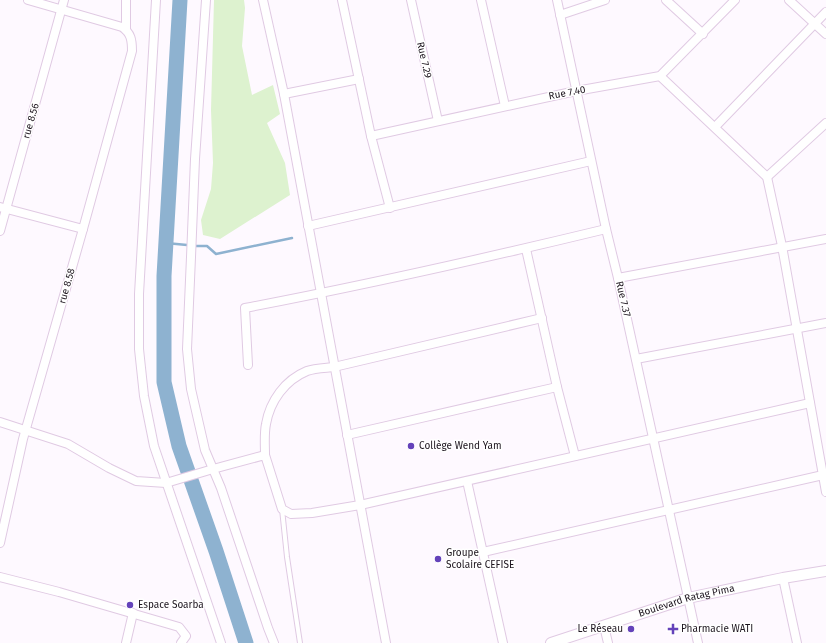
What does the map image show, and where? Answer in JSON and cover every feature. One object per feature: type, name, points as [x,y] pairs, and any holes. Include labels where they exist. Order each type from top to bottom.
[{"type":"street","points":[[28,0],[122,27],[126,30]]},
{"type":"street","name":"rue 8.56","points":[[0,231],[3,207],[64,0]]},
{"type":"street","name":"rue 8.58","points":[[0,543],[26,430],[132,51],[130,34],[126,30],[126,0]]},
{"type":"street","points":[[156,0],[139,294],[139,349],[144,396],[154,446],[222,643]]},
{"type":"street","points":[[206,0],[195,159],[187,349],[191,389],[205,450],[221,488],[274,643]]},
{"type":"street","points":[[263,0],[284,94],[386,643]]},
{"type":"street","points":[[342,0],[371,136],[390,208]]},
{"type":"street","name":"Rue 7.29","points":[[411,0],[438,121]]},
{"type":"street","points":[[481,0],[504,106]]},
{"type":"street","name":"Rue 7.37","points":[[557,0],[591,162],[654,438],[698,643]]},
{"type":"street","points":[[560,15],[604,0]]},
{"type":"street","points":[[666,0],[703,34]]},
{"type":"street","points":[[735,0],[660,76],[767,177],[782,246],[826,492]]},
{"type":"street","points":[[789,0],[826,34]]},
{"type":"street","points":[[715,127],[826,12]]},
{"type":"street","name":"Rue 7.40","points":[[371,136],[576,91],[660,76]]},
{"type":"street","points":[[284,94],[359,79]]},
{"type":"street","points":[[767,177],[825,126]]},
{"type":"street","points":[[308,226],[591,162]]},
{"type":"street","points":[[3,207],[83,229]]},
{"type":"street","points":[[248,365],[245,308],[322,294],[606,230]]},
{"type":"street","points":[[618,278],[782,246],[826,239]]},
{"type":"street","points":[[526,248],[557,387],[575,456]]},
{"type":"street","points":[[542,318],[309,371],[297,376],[287,383],[273,402],[265,425],[265,455],[282,509],[291,514],[305,514],[360,505],[810,403]]},
{"type":"street","points":[[636,359],[826,323]]},
{"type":"street","points":[[347,435],[557,387]]},
{"type":"street","points":[[0,422],[68,444],[109,468],[136,481],[166,483],[265,455]]},
{"type":"street","points":[[483,552],[823,475]]},
{"type":"street","points":[[467,481],[504,643]]},
{"type":"street","name":"Boulevard Ratag Pima","points":[[551,643],[688,598],[783,578],[826,571]]},
{"type":"street","points":[[0,577],[59,592],[179,627],[186,636],[181,643]]},
{"type":"street","points":[[783,578],[797,643]]},
{"type":"street","points":[[126,643],[133,614]]},
{"type":"street","points":[[604,626],[608,643]]},
{"type":"lane","points":[[282,509],[287,557],[300,643]]},
{"type":"green space","points":[[214,0],[244,0],[245,8],[242,46],[252,95],[273,85],[280,114],[267,123],[285,163],[290,195],[220,239],[203,235],[201,220],[211,189],[213,163],[211,110]]},
{"type":"waterway","points":[[180,0],[164,276],[164,382],[179,446],[216,551],[246,643]]},
{"type":"waterway","points":[[196,246],[207,246],[216,254],[292,238]]},
{"type":"waterway","points":[[166,243],[187,245]]},
{"type":"place","name":"Collège Wend Yam","points":[[411,446]]},
{"type":"place","name":"Groupe Scolaire CEFISE","points":[[438,559]]},
{"type":"place","name":"Espace Soarba","points":[[130,605]]},
{"type":"place","name":"Le Réseau","points":[[631,629]]},
{"type":"place","name":"Pharmacie WATI","points":[[673,629]]}]
